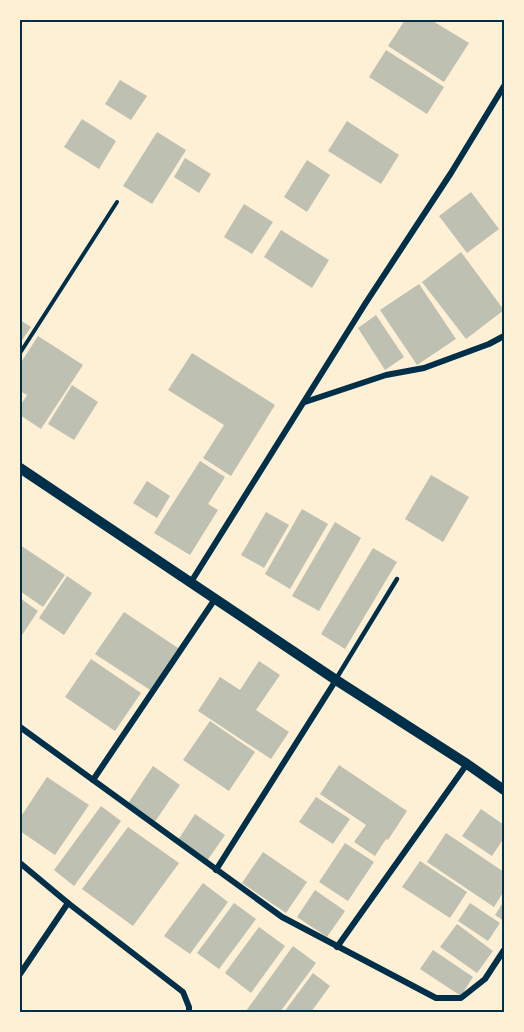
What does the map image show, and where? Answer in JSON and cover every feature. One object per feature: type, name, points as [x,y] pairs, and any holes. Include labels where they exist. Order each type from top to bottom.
[{"type":"street","points":[[191,582],[504,86]]},
{"type":"street","points":[[304,402],[386,375],[424,368],[489,344],[504,336]]},
{"type":"street","points":[[20,468],[504,790]]},
{"type":"street","points":[[93,780],[215,599]]},
{"type":"street","points":[[216,870],[336,680]]},
{"type":"street","points":[[20,727],[282,917],[436,998],[461,998],[485,979],[504,950]]},
{"type":"street","points":[[337,946],[467,764]]},
{"type":"street","points":[[20,864],[183,992],[189,1012]]},
{"type":"street","points":[[20,974],[68,903]]},
{"type":"lane","points":[[336,680],[397,579]]},
{"type":"path","points":[[20,353],[117,202]]},
{"type":"building","points":[[405,20],[431,20],[469,43],[444,82],[388,46]]},
{"type":"building","points":[[386,50],[444,87],[427,114],[369,77]]},
{"type":"building","points":[[120,80],[147,96],[131,120],[105,104]]},
{"type":"building","points":[[82,119],[116,141],[99,169],[64,147]]},
{"type":"building","points":[[347,121],[399,155],[381,184],[328,151]]},
{"type":"building","points":[[157,132],[186,150],[152,204],[123,186]]},
{"type":"building","points":[[185,158],[211,174],[199,193],[174,177]]},
{"type":"building","points":[[307,160],[330,175],[307,212],[284,197]]},
{"type":"building","points":[[471,192],[499,229],[467,253],[439,216]]},
{"type":"building","points":[[244,204],[273,222],[252,254],[224,237]]},
{"type":"building","points":[[281,230],[329,260],[312,288],[264,257]]},
{"type":"building","points":[[461,252],[504,310],[466,339],[422,282]]},
{"type":"building","points":[[419,284],[456,339],[417,365],[380,310]]},
{"type":"building","points":[[376,315],[404,357],[385,370],[358,328]]},
{"type":"building","points":[[20,320],[31,327],[20,343]]},
{"type":"building","points":[[38,336],[83,365],[41,429],[20,415],[20,406],[27,395],[20,391],[20,364]]},
{"type":"building","points":[[192,353],[275,405],[231,476],[203,458],[224,425],[168,390]]},
{"type":"building","points":[[72,385],[98,402],[74,440],[48,424]]},
{"type":"building","points":[[200,461],[225,477],[208,504],[218,510],[190,555],[154,533]]},
{"type":"building","points":[[431,475],[469,497],[443,542],[405,519]]},
{"type":"building","points":[[147,481],[170,496],[157,518],[133,503]]},
{"type":"building","points":[[302,509],[328,524],[290,589],[265,574]]},
{"type":"building","points":[[266,512],[289,525],[264,568],[241,555]]},
{"type":"building","points":[[335,522],[361,538],[319,611],[292,596]]},
{"type":"building","points":[[20,545],[65,575],[43,607],[20,591]]},
{"type":"building","points":[[373,548],[397,562],[345,649],[321,634]]},
{"type":"building","points":[[67,576],[92,593],[64,635],[39,618]]},
{"type":"building","points":[[20,598],[38,611],[20,638]]},
{"type":"building","points":[[124,612],[178,648],[150,690],[95,654]]},
{"type":"building","points":[[91,659],[141,693],[115,731],[65,697]]},
{"type":"building","points":[[259,661],[280,675],[256,710],[289,732],[271,759],[198,711],[220,677],[240,690]]},
{"type":"building","points":[[210,721],[255,752],[229,791],[183,760]]},
{"type":"building","points":[[339,765],[407,811],[375,856],[354,842],[366,825],[320,794]]},
{"type":"building","points":[[153,766],[180,785],[154,823],[127,805]]},
{"type":"building","points":[[47,777],[89,805],[55,855],[20,831],[20,818]]},
{"type":"building","points":[[316,797],[350,819],[333,844],[299,822]]},
{"type":"building","points":[[101,806],[121,821],[74,886],[54,870]]},
{"type":"building","points":[[481,809],[504,825],[504,838],[492,856],[462,836]]},
{"type":"building","points":[[195,814],[225,835],[207,861],[178,840]]},
{"type":"building","points":[[128,827],[179,863],[133,926],[82,889]]},
{"type":"building","points":[[446,833],[504,872],[504,891],[494,907],[427,862]]},
{"type":"building","points":[[345,843],[374,862],[348,901],[319,882]]},
{"type":"building","points":[[263,852],[307,882],[286,913],[242,883]]},
{"type":"building","points":[[420,861],[467,892],[450,918],[402,887]]},
{"type":"building","points":[[203,883],[228,902],[190,954],[164,936]]},
{"type":"building","points":[[315,890],[345,911],[327,937],[297,917]]},
{"type":"building","points":[[504,901],[504,921],[495,915]]},
{"type":"building","points":[[234,903],[256,919],[219,969],[197,953]]},
{"type":"building","points":[[470,903],[500,923],[488,941],[458,921]]},
{"type":"building","points":[[457,924],[493,951],[477,973],[440,947]]},
{"type":"building","points":[[259,927],[285,946],[251,993],[225,973]]},
{"type":"building","points":[[293,946],[316,963],[280,1012],[246,1011]]},
{"type":"building","points":[[433,950],[473,977],[461,996],[420,969]]},
{"type":"building","points":[[313,973],[330,986],[311,1012],[284,1012]]}]
